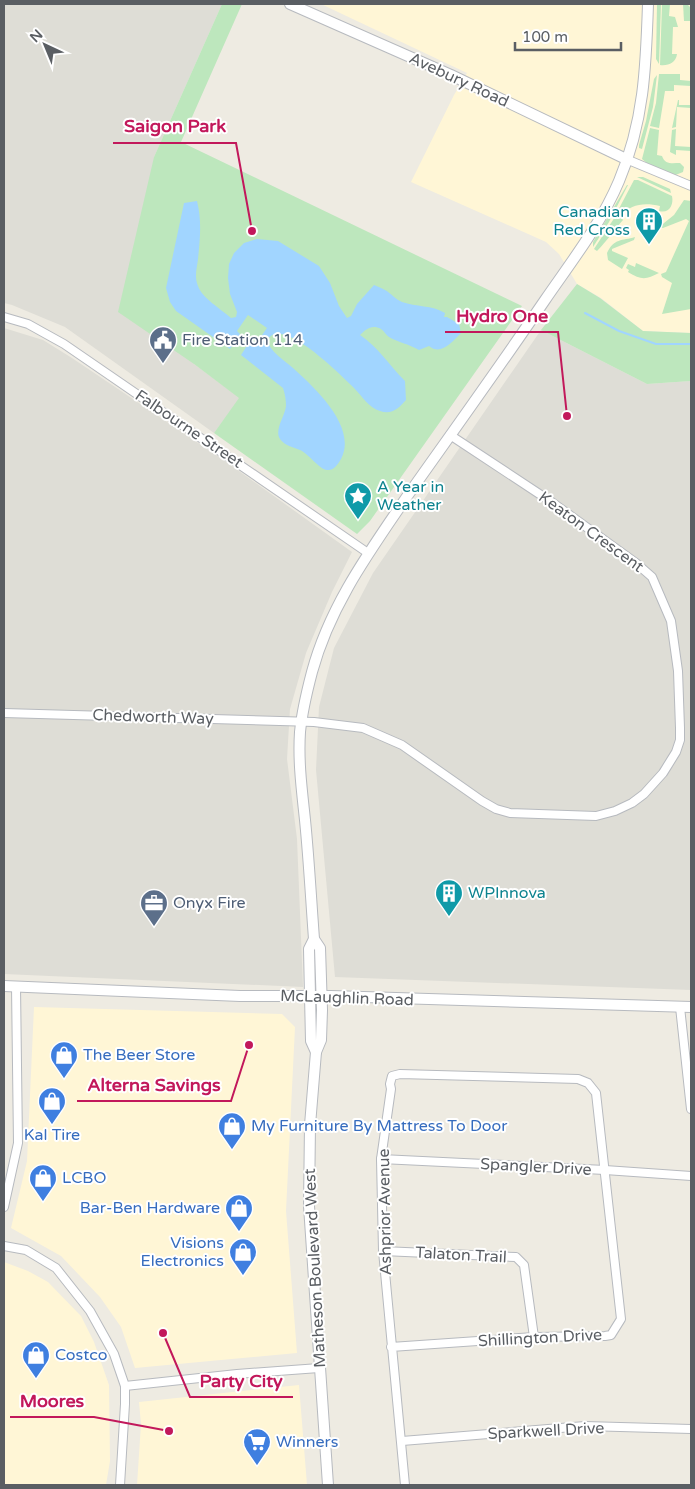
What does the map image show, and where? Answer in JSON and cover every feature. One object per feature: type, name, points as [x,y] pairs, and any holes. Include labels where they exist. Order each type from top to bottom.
[{"type":"street","name":"Avebury Road","points":[[290,4],[302,6],[626,159]]},
{"type":"street","name":"Matheson Boulevard West","points":[[328,1485],[309,1206],[310,1124],[316,1052],[321,1040],[322,997],[320,948],[314,939],[300,767],[302,722],[313,670],[324,635],[340,599],[368,553],[529,324],[594,227],[619,181],[643,95],[646,69],[648,4]]},
{"type":"street","points":[[626,159],[691,186]]},
{"type":"street","name":"Falbourne Street","points":[[4,317],[28,324],[64,344],[368,553]]},
{"type":"street","name":"Keaton Crescent","points":[[302,722],[363,728],[402,745],[482,802],[510,813],[596,816],[614,811],[644,794],[663,773],[676,752],[680,740],[678,671],[671,621],[652,577],[636,563],[553,503],[450,435]]},
{"type":"street","name":"Chedworth Way","points":[[4,713],[302,722]]},
{"type":"street","name":"Matheson Boulevard West","points":[[314,939],[309,949],[311,1041],[316,1052]]},
{"type":"street","name":"McLaughlin Road","points":[[4,986],[208,995],[691,1007]]},
{"type":"street","points":[[4,1207],[18,1143],[16,986]]},
{"type":"street","points":[[680,1007],[691,1109]]},
{"type":"street","name":"Ashprior Avenue","points":[[405,1485],[383,1251],[381,1159],[392,1076],[400,1074],[578,1079],[588,1083],[596,1093],[605,1170]]},
{"type":"street","name":"Spangler Drive","points":[[381,1159],[691,1176]]},
{"type":"street","name":"Shillington Drive","points":[[391,1347],[534,1337],[611,1335],[620,1324],[621,1319],[605,1170]]},
{"type":"street","points":[[4,1246],[26,1250],[56,1268],[90,1310],[114,1354],[124,1386],[125,1412],[120,1485]]},
{"type":"street","name":"Talaton Trail","points":[[383,1251],[516,1257],[524,1265],[534,1337]]},
{"type":"street","points":[[124,1386],[237,1374],[319,1368]]},
{"type":"street","name":"Sparkwell Drive","points":[[402,1441],[584,1426],[691,1430]]},
{"type":"shaded area","points":[[4,4],[222,4],[154,157],[194,364],[240,398],[214,433],[65,327],[4,303]]},
{"type":"shaded area","points":[[321,4],[691,4],[691,333],[643,331],[601,298],[577,284],[559,254],[546,242],[411,182],[454,95],[467,73]]},
{"type":"shaded area","points":[[4,328],[43,340],[72,358],[225,461],[352,552],[332,592],[306,653],[290,709],[287,759],[297,839],[303,987],[4,974]]},
{"type":"shaded area","points":[[541,330],[647,384],[691,381],[691,990],[335,977],[316,770],[319,707],[334,648],[373,573]]},
{"type":"shaded area","points":[[34,1007],[282,1014],[295,1027],[286,1211],[297,1353],[135,1368],[121,1327],[100,1297],[61,1256],[11,1228],[27,1161]]},
{"type":"shaded area","points":[[4,1262],[28,1271],[48,1282],[81,1316],[94,1342],[109,1385],[110,1461],[106,1485],[4,1485]]},
{"type":"shaded area","points":[[299,1385],[307,1485],[137,1485],[141,1424],[139,1402]]},
{"type":"green space","points":[[222,4],[242,4],[181,142],[522,306],[370,521],[357,534],[214,433],[239,398],[194,364],[118,312],[154,157]]},
{"type":"green space","points":[[657,4],[661,4],[659,64],[656,59]]},
{"type":"green space","points":[[662,4],[670,4],[669,16],[675,17],[678,27],[673,27],[672,54],[677,54],[675,60],[669,64],[660,65]]},
{"type":"green space","points":[[683,4],[687,4],[691,8],[691,21],[684,21]]},
{"type":"green space","points":[[659,74],[680,74],[680,80],[691,81],[691,86],[674,85],[674,91],[665,91],[659,128],[650,126],[656,103]]},
{"type":"green space","points":[[657,75],[653,107],[642,149],[639,148],[639,145],[646,121],[654,79]]},
{"type":"green space","points":[[678,100],[679,105],[691,105],[691,108],[677,107],[676,127],[672,128]]},
{"type":"green space","points":[[650,128],[659,130],[657,155],[662,156],[667,162],[680,163],[684,167],[683,172],[673,176],[642,159]]},
{"type":"green space","points":[[676,129],[675,146],[691,147],[691,151],[676,150],[676,155],[670,152],[672,130]]},
{"type":"green space","points":[[637,177],[643,177],[670,189],[671,193]]},
{"type":"green space","points":[[634,180],[638,180],[672,196],[670,208],[663,212],[659,211],[660,206],[649,204],[638,205],[629,209],[620,216],[623,220],[597,251],[594,249],[613,220]]},
{"type":"green space","points":[[627,185],[609,222],[593,247],[593,242]]},
{"type":"green space","points":[[684,200],[691,201],[691,309],[662,314],[672,283],[662,277],[661,274],[666,272],[689,221],[686,219],[663,228],[659,227],[674,215]]},
{"type":"green space","points":[[635,237],[634,240],[612,249],[612,251],[628,258],[622,269],[608,260],[607,253],[612,245],[616,242]]},
{"type":"green space","points":[[636,263],[659,273],[648,278],[637,277],[628,272],[629,270],[626,268],[628,264],[635,267]]},
{"type":"green space","points":[[577,284],[600,298],[643,331],[691,333],[691,381],[647,384],[541,330]]},
{"type":"water","points":[[197,201],[200,230],[196,279],[203,295],[231,318],[236,317],[237,312],[230,294],[229,264],[234,253],[244,243],[257,239],[278,241],[319,266],[330,283],[339,306],[347,318],[351,316],[357,304],[374,285],[402,302],[440,310],[445,313],[444,317],[459,324],[461,333],[442,349],[433,349],[429,346],[419,350],[392,339],[381,329],[375,327],[367,329],[360,335],[378,351],[405,381],[406,400],[398,408],[388,412],[372,407],[330,365],[298,341],[278,334],[272,335],[267,340],[274,352],[322,397],[339,421],[344,434],[345,447],[336,467],[324,469],[300,450],[287,445],[278,435],[286,406],[283,388],[241,355],[250,341],[255,345],[267,328],[248,315],[237,331],[240,334],[230,349],[176,311],[170,302],[166,288],[184,203]]},
{"type":"waterway","points":[[585,313],[619,331],[656,344],[691,344]]},
{"type":"place","name":"Saigon Park","points":[[252,231]]},
{"type":"place","name":"Canadian Red Cross","points":[[649,245]]},
{"type":"place","name":"Fire Station 114","points":[[163,364]]},
{"type":"place","name":"Hydro One","points":[[567,416]]},
{"type":"place","name":"A Year in Weather","points":[[358,520]]},
{"type":"place","name":"WPInnova","points":[[449,917]]},
{"type":"place","name":"Onyx Fire","points":[[154,927]]},
{"type":"place","name":"Alterna Savings","points":[[249,1045]]},
{"type":"place","name":"The Beer Store","points":[[64,1079]]},
{"type":"place","name":"Kal Tire","points":[[52,1125]]},
{"type":"place","name":"My Furniture By Mattress To Door","points":[[232,1150]]},
{"type":"place","name":"LCBO","points":[[43,1202]]},
{"type":"place","name":"Bar-Ben Hardware","points":[[239,1232]]},
{"type":"place","name":"Visions Electronics","points":[[243,1276]]},
{"type":"place","name":"Party City","points":[[163,1333]]},
{"type":"place","name":"Costco","points":[[36,1379]]},
{"type":"place","name":"Moores","points":[[169,1431]]},
{"type":"place","name":"Winners","points":[[257,1466]]}]
